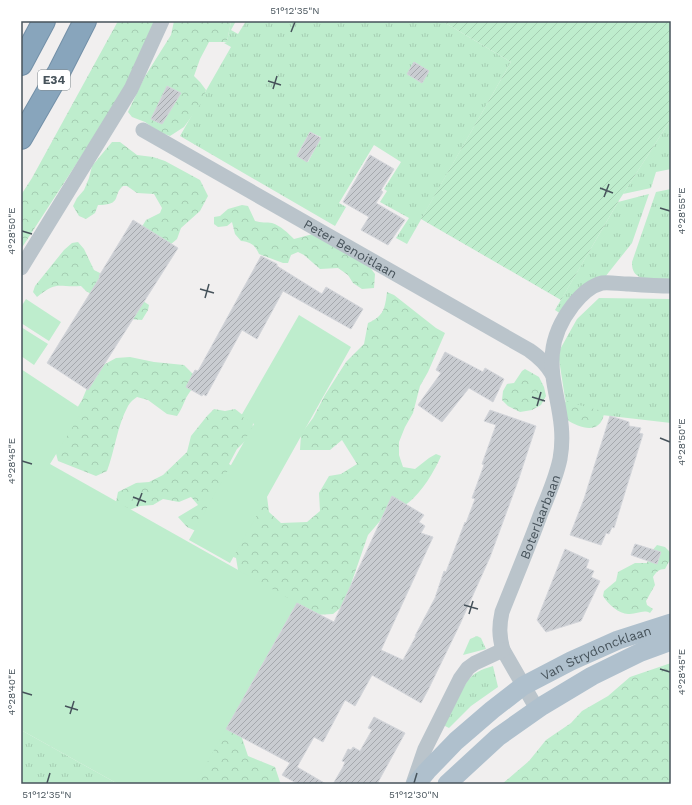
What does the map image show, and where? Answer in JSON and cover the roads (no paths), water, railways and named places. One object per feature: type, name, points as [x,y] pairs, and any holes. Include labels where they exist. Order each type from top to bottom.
[{"type":"highway","name":"E34","points":[[21,64],[44,21]]},
{"type":"highway","name":"E34","points":[[21,138],[59,72],[84,21]]},
{"type":"main road","name":"Van Strydoncklaan","points":[[523,686],[571,661],[618,640],[671,623]]},
{"type":"main road","name":"Van Strydoncklaan","points":[[537,709],[592,676],[641,652],[671,640]]},
{"type":"main road","points":[[416,784],[456,741],[523,686]]},
{"type":"main road","points":[[447,784],[498,737],[537,709]]},
{"type":"street","points":[[21,268],[131,89],[162,21]]},
{"type":"street","name":"Peter Benoitlaan","points":[[143,130],[529,350],[541,358],[552,374]]},
{"type":"street","name":"Boterlaarbaan","points":[[537,709],[504,650],[500,639],[499,626],[502,612],[553,485],[560,460],[562,441],[561,424],[552,374],[553,344],[566,314],[587,291],[601,283],[671,286]]},
{"type":"street","points":[[413,784],[425,749],[460,679],[468,668],[475,663],[504,650]]}]
